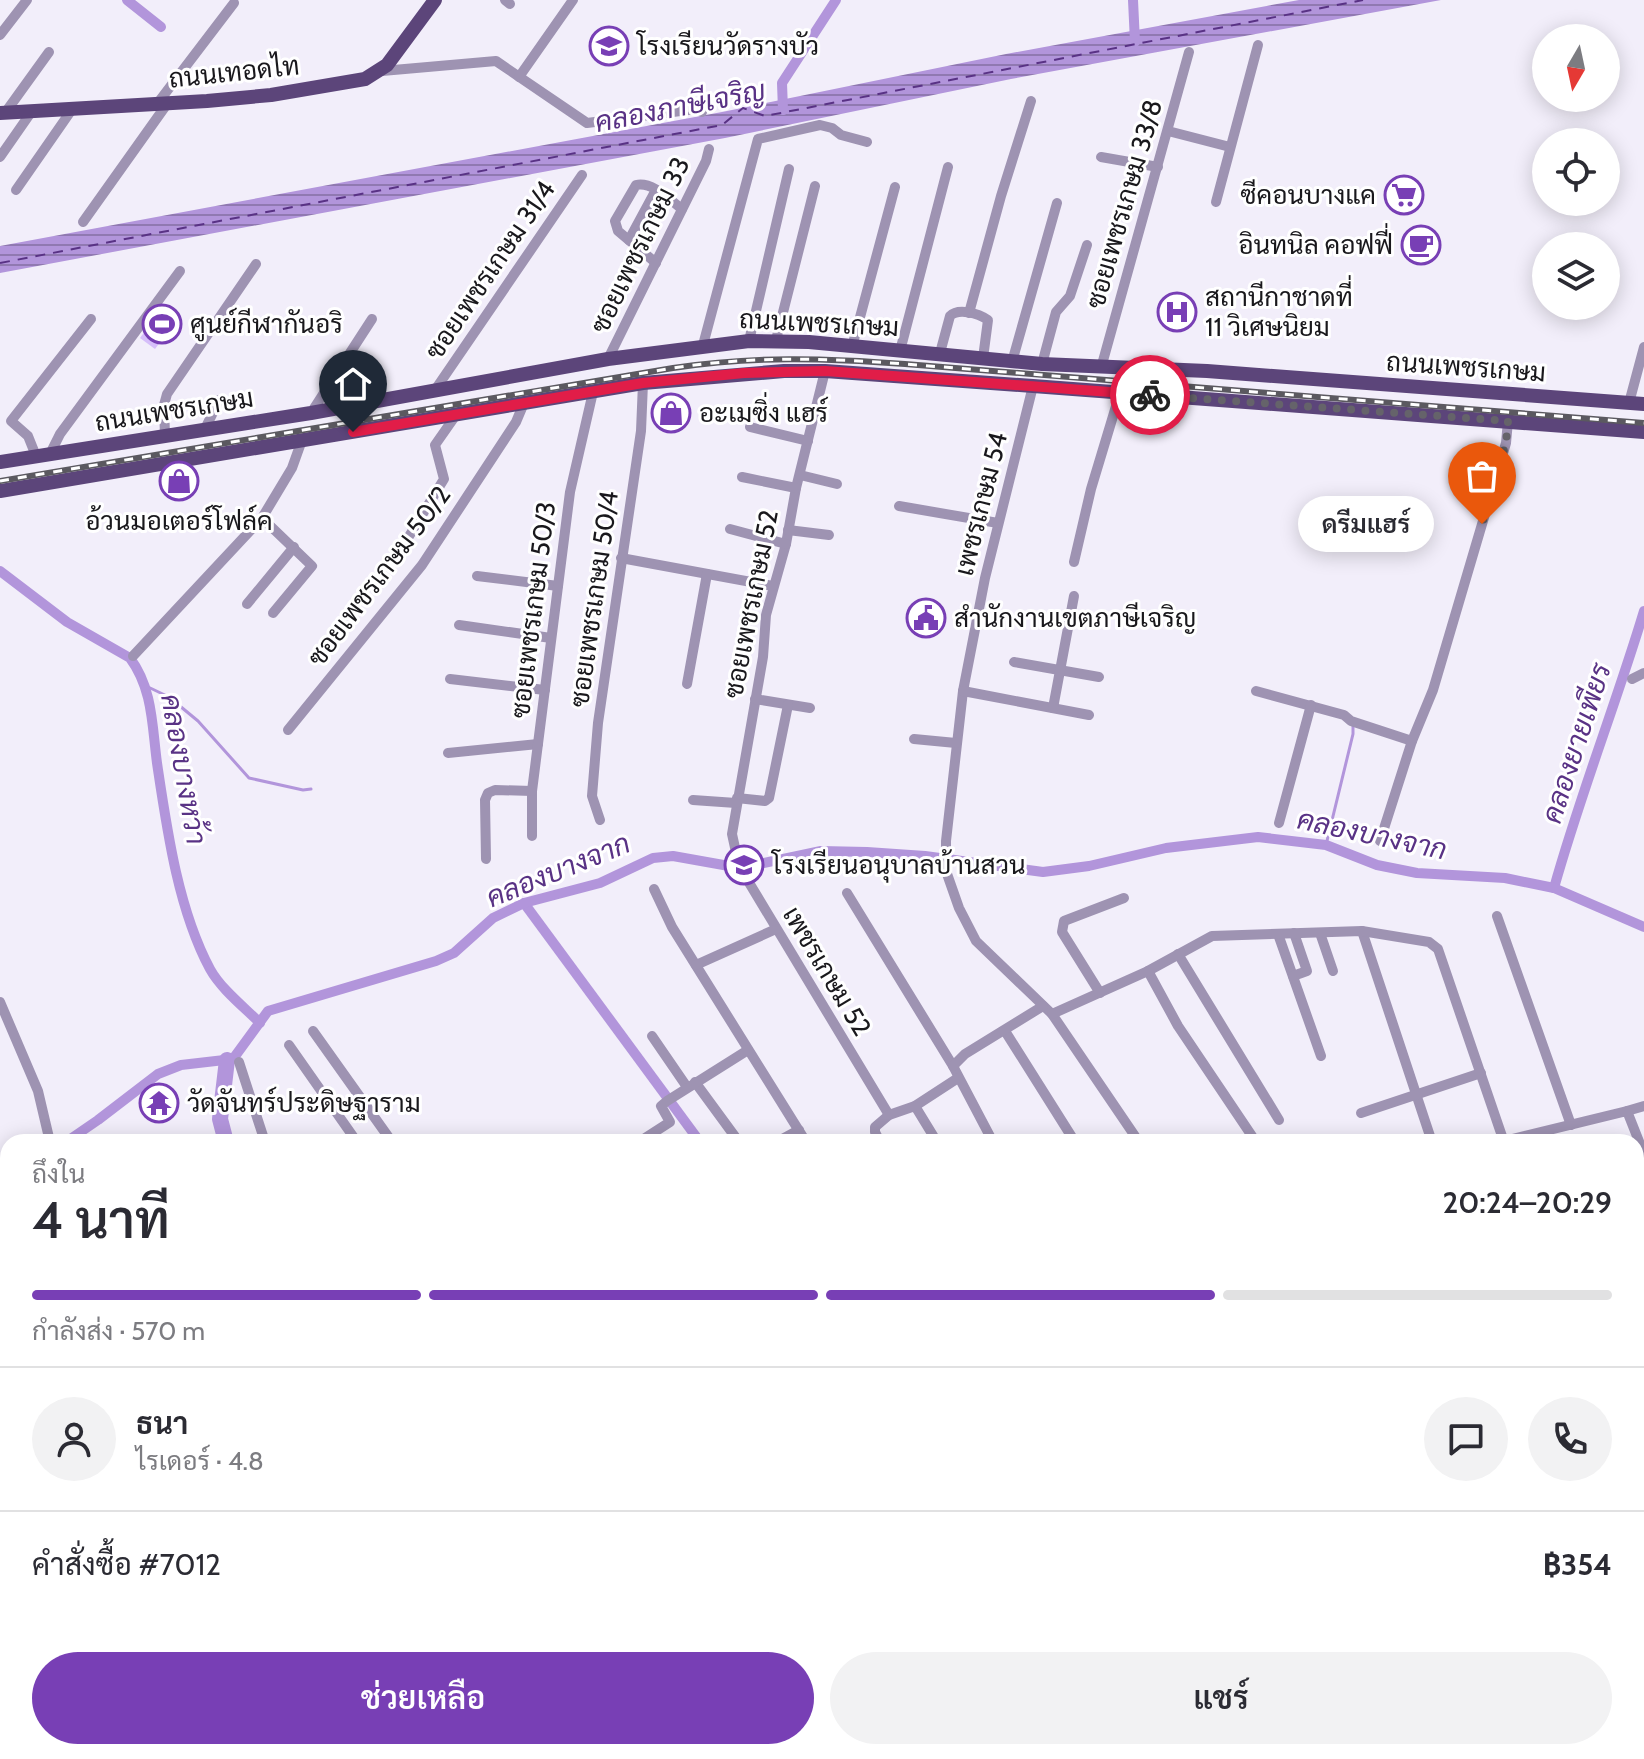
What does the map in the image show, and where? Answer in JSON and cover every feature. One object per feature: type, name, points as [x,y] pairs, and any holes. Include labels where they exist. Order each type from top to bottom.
[{"type":"main road","points":[[382,71],[435,0]]},
{"type":"main road","name":"ถนนเทอดไท","points":[[2,113],[244,98],[365,79],[382,71]]},
{"type":"main road","name":"ถนนเพชรเกษม","points":[[0,462],[311,413],[608,359],[703,345],[776,340],[1012,362],[1207,371],[1636,404]]},
{"type":"main road","name":"ถนนเพชรเกษม","points":[[0,491],[643,383],[744,373],[825,371],[1644,432]]},
{"type":"main road","points":[[263,420],[255,423],[253,428],[258,438],[269,445]]},
{"type":"main road","points":[[230,425],[238,430],[240,436],[232,452]]},
{"type":"street","points":[[0,35],[27,0]]},
{"type":"street","points":[[519,77],[573,0]]},
{"type":"street","points":[[83,222],[234,3]]},
{"type":"street","points":[[1216,202],[1258,45]]},
{"type":"street","points":[[2,113],[49,52]]},
{"type":"street","name":"ซอยเพชรเกษม 33/8","points":[[1101,368],[1189,52]]},
{"type":"street","points":[[382,71],[490,61],[503,64],[587,123],[699,110]]},
{"type":"street","points":[[969,313],[1031,101]]},
{"type":"street","points":[[16,190],[73,108]]},
{"type":"street","points":[[0,157],[32,111]]},
{"type":"street","points":[[703,345],[758,139],[820,125],[867,142]]},
{"type":"street","points":[[1168,131],[1230,147]]},
{"type":"street","name":"ซอยเพชรเกษม 33","points":[[608,359],[706,161],[709,149]]},
{"type":"street","points":[[1101,157],[1158,167]]},
{"type":"street","points":[[900,351],[948,167]]},
{"type":"street","points":[[749,341],[789,169]]},
{"type":"street","name":"ซอยเพชรเกษม 31/4","points":[[435,390],[582,175]]},
{"type":"street","points":[[656,263],[615,228],[615,221],[636,185],[648,185],[682,209]]},
{"type":"street","points":[[776,340],[815,186]]},
{"type":"street","points":[[852,347],[895,187]]},
{"type":"street","points":[[629,240],[656,190]]},
{"type":"street","points":[[1012,362],[1057,203]]},
{"type":"street","points":[[1042,364],[1056,312],[1070,296],[1087,245]]},
{"type":"street","points":[[165,436],[164,405],[167,394],[256,264]]},
{"type":"street","points":[[91,319],[11,421],[43,455],[180,271]]},
{"type":"street","points":[[940,353],[950,316],[956,312],[969,313],[988,320],[983,358]]},
{"type":"street","points":[[311,413],[372,319]]},
{"type":"street","points":[[1636,404],[1644,347]]},
{"type":"street","name":"ซอยเพชรเกษม 52","points":[[734,847],[732,834],[763,657],[766,615],[786,544],[796,488],[825,371]]},
{"type":"street","name":"ซอยเพชรเกษม 50/4","points":[[600,820],[592,796],[601,693],[641,431],[643,383]]},
{"type":"street","name":"เพชรเกษม 54","points":[[1033,386],[998,523],[963,691],[946,841],[946,871],[959,908],[976,941],[1052,1014],[1134,1134]]},
{"type":"street","name":"ซอยเพชรเกษม 50/3","points":[[532,836],[532,791],[570,492],[593,392]]},
{"type":"street","points":[[1074,562],[1091,489],[1120,393]]},
{"type":"street","points":[[205,429],[219,400]]},
{"type":"street","name":"ซอยเพชรเกษม 50/2","points":[[288,730],[422,565],[516,422],[524,403]]},
{"type":"street","points":[[408,538],[444,479],[435,445],[456,415]]},
{"type":"street","points":[[1380,841],[1412,741],[1433,690],[1506,443],[1508,421]]},
{"type":"street","points":[[750,427],[808,441]]},
{"type":"street","points":[[133,656],[262,518],[292,468],[302,440]]},
{"type":"street","points":[[800,475],[837,484]]},
{"type":"street","points":[[742,477],[796,488]]},
{"type":"street","points":[[899,506],[998,523]]},
{"type":"street","points":[[262,518],[312,566],[273,613]]},
{"type":"street","points":[[730,529],[786,544]]},
{"type":"street","points":[[788,530],[829,535]]},
{"type":"street","points":[[247,604],[294,547]]},
{"type":"street","points":[[621,558],[773,586]]},
{"type":"street","points":[[687,684],[707,574]]},
{"type":"street","points":[[477,576],[558,586]]},
{"type":"street","points":[[1053,708],[1074,596]]},
{"type":"street","points":[[459,625],[551,638]]},
{"type":"street","points":[[1014,662],[1099,677]]},
{"type":"street","points":[[1632,679],[1644,673]]},
{"type":"street","points":[[450,679],[545,690]]},
{"type":"street","points":[[963,691],[1089,715]]},
{"type":"street","points":[[1256,691],[1344,715],[1352,722],[1412,741]]},
{"type":"street","points":[[755,699],[810,708]]},
{"type":"street","points":[[693,800],[765,801],[769,798],[788,705]]},
{"type":"street","points":[[1279,823],[1311,706]]},
{"type":"street","points":[[914,739],[956,743]]},
{"type":"street","points":[[448,753],[538,744]]},
{"type":"street","points":[[486,859],[485,800],[488,793],[495,790],[532,791]]},
{"type":"street","name":"เพชรเกษม 52","points":[[734,847],[744,876],[889,1115]]},
{"type":"street","points":[[654,889],[672,927],[801,1134]]},
{"type":"street","points":[[847,893],[953,1066],[989,1134]]},
{"type":"street","points":[[1100,993],[1062,932],[1062,927],[1064,921],[1124,898]]},
{"type":"street","points":[[1497,916],[1571,1125]]},
{"type":"street","points":[[696,965],[776,929]]},
{"type":"street","points":[[1052,1014],[1148,971],[1212,936],[1362,931],[1436,945],[1501,1134]]},
{"type":"street","points":[[1362,931],[1429,1134]]},
{"type":"street","points":[[1293,976],[1309,976],[1294,933]]},
{"type":"street","points":[[1320,933],[1333,971]]},
{"type":"street","points":[[1278,934],[1321,1056]]},
{"type":"street","points":[[1178,954],[1279,1120]]},
{"type":"street","points":[[1148,971],[1178,1026],[1251,1134]]},
{"type":"street","points":[[0,1002],[3,1020],[21,1048],[49,1134]]},
{"type":"street","points":[[953,1066],[965,1054],[1043,1006]]},
{"type":"street","points":[[313,1031],[386,1134]]},
{"type":"street","points":[[1005,1031],[1070,1134]]},
{"type":"street","points":[[652,1036],[732,1134]]},
{"type":"street","points":[[289,1045],[351,1134]]},
{"type":"street","points":[[651,1134],[670,1122],[661,1106],[669,1099],[748,1050]]},
{"type":"street","points":[[239,1062],[262,1134]]},
{"type":"street","points":[[1361,1113],[1481,1073]]},
{"type":"street","points":[[877,1134],[875,1127],[889,1115],[915,1106],[958,1078]]},
{"type":"street","points":[[915,1106],[932,1134]]},
{"type":"street","points":[[1536,1134],[1644,1106]]},
{"type":"street","points":[[1627,1111],[1636,1134]]},
{"type":"street","points":[[792,1134],[799,1130]]},
{"type":"shaded area","points":[[1299,0],[1441,0],[1011,79],[725,138],[0,273],[0,246],[722,112],[1006,54]]},
{"type":"shaded area","points":[[164,305],[179,316],[155,349],[140,338]]},
{"type":"waterway","points":[[127,0],[161,27]]},
{"type":"waterway","points":[[783,110],[782,83],[836,0]]},
{"type":"waterway","points":[[1133,0],[1135,42]]},
{"type":"waterway","name":"คลองบางหว้า","points":[[0,571],[67,622],[130,658],[138,670],[150,708],[170,842],[190,921],[210,969],[226,991],[260,1023]]},
{"type":"waterway","name":"คลองยายเพียร","points":[[1554,888],[1644,611]]},
{"type":"waterway","points":[[146,686],[169,697],[198,721],[249,778],[311,789]]},
{"type":"waterway","points":[[1326,845],[1353,726]]},
{"type":"waterway","name":"คลองบางจาก","points":[[78,1134],[158,1074],[181,1065],[233,1059],[268,1011],[436,961],[454,953],[493,918],[524,903],[600,883],[653,858],[673,856],[729,866],[750,866],[821,851],[867,852],[925,856],[1043,872],[1089,866],[1166,848],[1258,837],[1326,845],[1377,865],[1417,873],[1505,878],[1554,888],[1644,927]]},
{"type":"waterway","points":[[524,903],[694,1134]]},
{"type":"waterway","points":[[224,1134],[220,1119],[227,1060]]},
{"type":"ferry route","points":[[0,263],[722,125],[743,108],[765,116],[1363,0]]},
{"type":"railway","points":[[0,481],[673,368],[761,360],[817,359],[905,364],[1644,423]]},
{"type":"way so far","points":[[1150,395],[1508,421],[1506,443],[1482,524]]},
{"type":"place","name":"โรงเรียนวัดรางบัว","points":[[609,46]]},
{"type":"place","name":"ซีคอนบางแค","points":[[1404,195]]},
{"type":"place","name":"อินทนิล คอฟฟี่","points":[[1421,245]]},
{"type":"place","name":"สถานีกาชาดที่ 11 วิเศษนิยม","points":[[1177,312]]},
{"type":"place","name":"ศูนย์กีฬากันอริ","points":[[162,324]]},
{"type":"place","name":"อะเมซิ่ง แฮร์","points":[[671,413]]},
{"type":"place","name":"อ้วนมอเตอร์โฟล์ค","points":[[179,481]]},
{"type":"place","name":"ดรีมแฮร์","points":[[1482,524]]},
{"type":"place","name":"สำนักงานเขตภาษีเจริญ","points":[[926,618]]},
{"type":"place","name":"โรงเรียนอนุบาลบ้านสวน","points":[[744,865]]},
{"type":"place","name":"วัดจันทร์ประดิษฐาราม","points":[[159,1103]]},
{"type":"route","points":[[353,432],[643,383],[784,371],[825,371],[1150,395]]},
{"type":"water label","name":"คลองภาษีเจริญ","points":[[680,106]]}]
